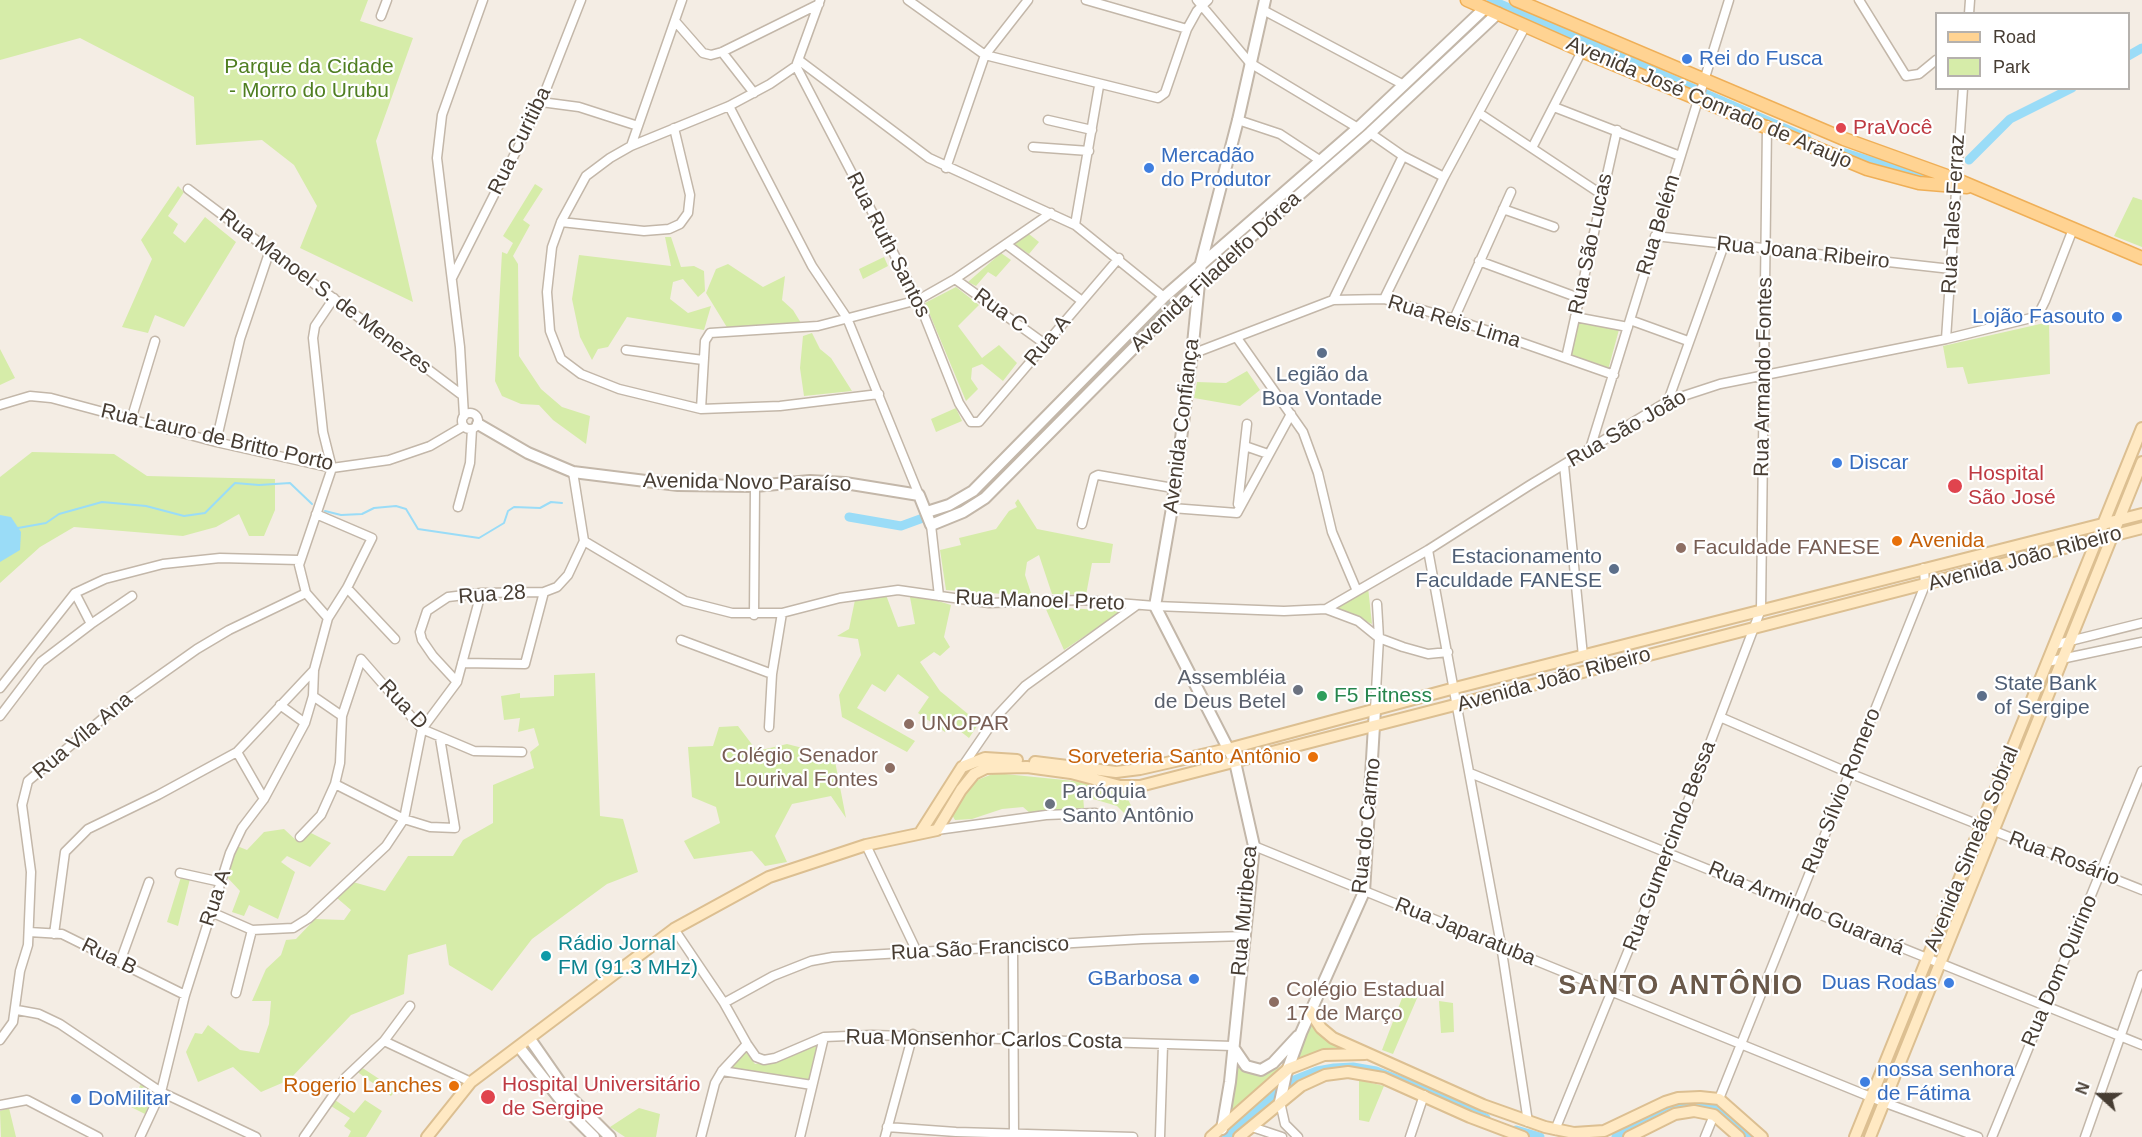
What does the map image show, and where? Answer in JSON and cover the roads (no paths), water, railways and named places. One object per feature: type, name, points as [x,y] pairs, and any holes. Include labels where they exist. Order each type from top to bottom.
[{"type":"main road","name":"Avenida José Conrado de Araujo","points":[[1467,0],[1582,51],[1767,125],[1867,169],[1919,183],[1955,183]]},
{"type":"main road","name":"Avenida José Conrado de Araujo","points":[[1516,0],[1703,81],[1955,183]]},
{"type":"main road","points":[[1625,48],[1631,69]]},
{"type":"main road","points":[[1955,183],[2142,258]]},
{"type":"main road","name":"Avenida Simeão Sobral","points":[[1855,1137],[2142,428]]},
{"type":"main road","name":"Avenida Simeão Sobral","points":[[1870,1137],[2142,462]]},
{"type":"main road","name":"Avenida João Ribeiro","points":[[962,767],[981,759],[994,758],[1128,771],[1228,750],[1455,688],[2142,514]]},
{"type":"main road","name":"Avenida João Ribeiro","points":[[937,830],[968,780],[986,768],[1005,766],[1060,772],[1127,787],[1235,762],[1376,723],[1458,705],[2142,528]]},
{"type":"main road","points":[[920,833],[962,767]]},
{"type":"main road","points":[[427,1137],[471,1082],[674,930],[769,878],[866,845],[937,830]]},
{"type":"main road","points":[[1310,1011],[1329,1036],[1484,1105],[1555,1130],[1574,1133],[1604,1131],[1678,1098],[1719,1098],[1762,1137]]},
{"type":"main road","points":[[1211,1137],[1287,1072],[1324,1055],[1371,1054]]},
{"type":"main road","points":[[1239,1137],[1281,1098],[1313,1080],[1348,1072],[1383,1078],[1470,1118],[1523,1137]]},
{"type":"main road","points":[[1629,1137],[1683,1111],[1714,1115],[1739,1137]]},
{"type":"street","points":[[381,16],[387,0]]},
{"type":"street","points":[[458,507],[470,463],[471,427],[464,416],[452,278],[437,158],[439,132],[450,90],[483,0]]},
{"type":"street","name":"Rua Curitiba","points":[[452,278],[541,102],[582,0]]},
{"type":"street","points":[[631,146],[682,0]]},
{"type":"street","points":[[908,0],[985,55],[1099,86],[1154,98],[1163,96],[1187,29],[1202,2],[1250,63],[1358,128]]},
{"type":"street","points":[[946,168],[985,55],[1028,0]]},
{"type":"street","points":[[1086,0],[1187,29]]},
{"type":"street","name":"Rua Belém","points":[[1590,449],[1729,0]]},
{"type":"street","points":[[1859,0],[1903,73],[1910,77],[1935,61]]},
{"type":"street","points":[[675,21],[705,54],[723,52],[819,2]]},
{"type":"street","points":[[819,2],[798,63],[754,93],[729,106],[631,146],[596,167],[586,176],[561,222],[549,264],[547,292],[550,331],[561,359],[581,374],[619,389],[701,409],[772,407],[879,394]]},
{"type":"street","points":[[1264,5],[1404,85]]},
{"type":"street","name":"Avenida Confiança","points":[[1155,606],[1172,508],[1192,354],[1200,265],[1238,120],[1264,5]]},
{"type":"street","name":"Avenida Filadelfo Dórea","points":[[929,518],[973,491],[1164,297],[1491,10]]},
{"type":"street","name":"Avenida Filadelfo Dórea","points":[[929,518],[963,512],[985,498],[1198,283],[1370,133],[1491,10]]},
{"type":"street","points":[[1384,299],[1444,177],[1526,25]]},
{"type":"street","points":[[1532,148],[1582,51]]},
{"type":"street","points":[[723,52],[754,93]]},
{"type":"street","points":[[798,63],[918,152],[946,168],[1075,225],[1119,258],[1164,297]]},
{"type":"street","name":"Rua Ruth Santos","points":[[798,63],[918,300],[959,403],[968,421],[976,424]]},
{"type":"street","points":[[1075,225],[1099,86]]},
{"type":"street","name":"Rua Tales Ferraz","points":[[1946,339],[1963,90]]},
{"type":"street","points":[[541,102],[579,107],[638,126]]},
{"type":"street","points":[[729,106],[812,266],[847,318],[929,518],[939,596]]},
{"type":"street","points":[[1554,107],[1680,156]]},
{"type":"street","points":[[1479,113],[1601,194]]},
{"type":"street","points":[[1048,120],[1092,130]]},
{"type":"street","points":[[1238,120],[1280,134],[1321,161]]},
{"type":"street","name":"Rua Armando Fontes","points":[[1755,628],[1761,609],[1767,125]]},
{"type":"street","points":[[561,222],[644,231],[680,225],[688,213],[690,195],[674,128]]},
{"type":"street","name":"Rua São Lucas","points":[[1566,358],[1617,130]]},
{"type":"street","points":[[1370,133],[1403,156],[1444,177]]},
{"type":"street","points":[[1033,147],[1089,151]]},
{"type":"street","points":[[1333,300],[1403,156]]},
{"type":"street","name":"Rua Manoel S. de Menezes","points":[[188,189],[462,395]]},
{"type":"street","points":[[1454,319],[1511,192]]},
{"type":"street","points":[[1503,209],[1554,227]]},
{"type":"street","points":[[701,409],[706,338],[714,332],[800,328],[918,300],[955,279],[1051,213]]},
{"type":"street","name":"Rua São João","points":[[1155,606],[1284,611],[1326,609],[1428,550],[1668,401],[1704,388],[2028,320],[2039,313],[2073,230]]},
{"type":"street","name":"Rua Joana Ribeiro","points":[[1655,236],[1951,269]]},
{"type":"street","points":[[1006,244],[1082,301]]},
{"type":"street","points":[[1668,401],[1724,245]]},
{"type":"street","points":[[216,442],[240,339],[270,249]]},
{"type":"street","name":"Rua A","points":[[976,424],[1119,258]]},
{"type":"street","points":[[1479,261],[1579,298]]},
{"type":"street","name":"Rua C","points":[[955,279],[1045,344]]},
{"type":"street","points":[[328,618],[306,593],[299,560],[332,468],[323,432],[313,338],[315,326],[334,298]]},
{"type":"street","name":"Rua Reis Lima","points":[[1192,354],[1237,339],[1333,300],[1384,299],[1454,319],[1614,375]]},
{"type":"street","points":[[1575,317],[1629,323],[1689,341]]},
{"type":"street","points":[[1237,339],[1303,432],[1310,449],[1330,526],[1357,591]]},
{"type":"street","points":[[131,420],[155,340]]},
{"type":"street","points":[[626,350],[704,360]]},
{"type":"street","name":"Rua Lauro de Britto Porto","points":[[0,405],[18,398],[42,396],[216,442],[332,468],[388,460],[430,446],[471,427]]},
{"type":"street","points":[[464,416],[474,414],[478,419],[471,427]]},
{"type":"street","points":[[1237,513],[1291,414]]},
{"type":"street","points":[[1237,513],[1247,424]]},
{"type":"street","name":"Avenida Novo Paraíso","points":[[471,427],[573,472],[678,485],[755,486],[820,482],[919,495]]},
{"type":"street","points":[[1245,446],[1268,453]]},
{"type":"street","points":[[1564,465],[1583,656]]},
{"type":"street","points":[[573,472],[584,541]]},
{"type":"street","points":[[1082,524],[1094,477],[1098,475],[1173,488]]},
{"type":"street","points":[[754,615],[755,486]]},
{"type":"street","points":[[1172,508],[1237,513]]},
{"type":"street","points":[[54,934],[65,852],[88,829],[158,795],[237,752],[314,670],[327,631],[328,618],[347,588],[372,538],[316,514]]},
{"type":"street","name":"Rua 28","points":[[457,682],[432,656],[422,640],[420,632],[423,618],[431,606],[440,601],[481,593],[544,592],[557,587],[568,575],[584,541]]},
{"type":"street","name":"Rua Manoel Preto","points":[[584,541],[685,601],[711,609],[754,615],[782,614],[840,598],[913,590],[978,603],[1081,600],[1155,606]]},
{"type":"street","points":[[1428,550],[1501,945],[1528,1122]]},
{"type":"street","points":[[0,688],[75,593],[105,579],[163,564],[220,558],[299,560]]},
{"type":"street","points":[[1924,568],[1925,585]]},
{"type":"street","name":"Rua Sílvio Romero","points":[[1719,1098],[1925,585]]},
{"type":"street","points":[[347,588],[395,639]]},
{"type":"street","points":[[462,663],[525,664],[544,592]]},
{"type":"street","points":[[75,593],[91,624]]},
{"type":"street","name":"Rua Vila Ana","points":[[17,1010],[20,971],[29,932],[32,872],[22,805],[28,781],[125,700],[197,649],[229,630],[306,593]]},
{"type":"street","points":[[211,912],[252,930],[285,929],[309,918],[386,846],[404,819],[422,729],[457,682],[481,593]]},
{"type":"street","points":[[0,716],[41,663],[132,596]]},
{"type":"street","name":"Rua do Carmo","points":[[1281,1098],[1287,1072],[1301,1033],[1364,892],[1376,723],[1379,638],[1377,604]]},
{"type":"street","points":[[962,767],[997,716],[1024,686],[1137,605]]},
{"type":"street","name":"Rua Muribeca","points":[[1155,606],[1235,762],[1254,846],[1246,936],[1222,1129]]},
{"type":"street","points":[[1326,609],[1358,621],[1379,638],[1424,653],[1448,652]]},
{"type":"street","points":[[769,727],[772,674],[782,614]]},
{"type":"street","points":[[2054,645],[2142,623]]},
{"type":"street","name":"Rua Gumercindo Bessa","points":[[1555,1130],[1755,628]]},
{"type":"street","points":[[681,640],[772,674]]},
{"type":"street","points":[[2048,662],[2142,642]]},
{"type":"street","name":"Rua D","points":[[342,716],[361,659],[422,729],[474,751],[522,752]]},
{"type":"street","name":"Rua A","points":[[140,1137],[161,1092],[185,995],[235,840],[264,799],[305,723],[313,696],[314,670]]},
{"type":"street","points":[[300,837],[321,815],[335,784],[340,763],[342,716],[313,696]]},
{"type":"street","points":[[280,705],[305,723]]},
{"type":"street","name":"Rua Rosário","points":[[1720,717],[1849,773],[2142,890]]},
{"type":"street","points":[[335,784],[404,819],[429,827],[455,828],[440,738]]},
{"type":"street","points":[[237,752],[264,799]]},
{"type":"street","name":"Rua Dom Quirino","points":[[1992,1137],[2142,771]]},
{"type":"street","name":"Rua Armindo Guaraná","points":[[1470,773],[1668,851],[1940,965],[2142,1045]]},
{"type":"street","points":[[937,830],[1046,815],[1095,813]]},
{"type":"street","points":[[866,845],[918,954]]},
{"type":"street","name":"Rua Japaratuba","points":[[1254,846],[1883,1102],[1978,1137]]},
{"type":"street","points":[[180,873],[221,882]]},
{"type":"street","points":[[120,962],[148,882]]},
{"type":"street","points":[[236,993],[252,930]]},
{"type":"street","points":[[674,930],[724,1003],[747,1044],[722,1071],[711,1093],[701,1137]]},
{"type":"street","name":"Rua B","points":[[29,932],[62,934],[185,995]]},
{"type":"street","name":"Rua São Francisco","points":[[724,1003],[773,976],[811,961],[849,955],[918,954],[1142,939],[1246,936]]},
{"type":"street","points":[[1013,948],[1014,1135]]},
{"type":"street","points":[[2085,1137],[2142,975]]},
{"type":"street","points":[[304,1137],[342,1082],[384,1041],[410,1006]]},
{"type":"street","points":[[0,1040],[10,1029],[17,1010],[39,1014],[60,1024],[161,1092],[256,1137]]},
{"type":"street","points":[[1233,1046],[1243,1064],[1261,1070],[1273,1063],[1301,1033]]},
{"type":"street","points":[[885,1137],[913,1034]]},
{"type":"street","name":"Rua Monsenhor Carlos Costa","points":[[747,1044],[758,1058],[769,1060],[824,1037],[913,1034],[1014,1040],[1233,1046]]},
{"type":"street","points":[[800,1137],[824,1037]]},
{"type":"street","points":[[530,1039],[571,1098],[610,1137]]},
{"type":"street","points":[[384,1041],[471,1082]]},
{"type":"street","points":[[1160,1137],[1163,1045]]},
{"type":"street","points":[[519,1047],[574,1117],[594,1137]]},
{"type":"street","points":[[722,1071],[812,1086]]},
{"type":"street","points":[[1410,1137],[1424,1095]]},
{"type":"street","points":[[1281,1098],[1285,1124],[1298,1137]]},
{"type":"street","points":[[0,1105],[27,1100],[98,1137]]},
{"type":"street","points":[[1705,1137],[1714,1115]]},
{"type":"street","points":[[1252,1126],[1279,1137]]},
{"type":"street","points":[[888,1127],[960,1135],[1133,1137]]},
{"type":"water","points":[[0,515],[11,517],[21,532],[20,550],[0,562]]},
{"type":"waterway","points":[[1491,0],[1807,138]]},
{"type":"waterway","points":[[2130,55],[2142,48]]},
{"type":"waterway","points":[[1969,160],[2010,119],[2068,90]]},
{"type":"waterway","points":[[1842,152],[1926,178]]},
{"type":"waterway","points":[[1235,242],[1317,170]]},
{"type":"waterway","points":[[849,517],[901,526],[975,499],[1180,289]]},
{"type":"waterway","points":[[18,528],[46,523],[59,514],[102,502],[146,506],[184,516],[205,513],[235,483],[259,485],[290,483],[312,504]]},
{"type":"waterway","points":[[325,511],[341,515],[362,514],[374,508],[396,506],[406,509],[418,529],[479,538],[504,523],[508,511],[514,507],[540,508],[551,502],[562,503]]},
{"type":"waterway","points":[[1225,1137],[1292,1081],[1317,1071],[1334,1068],[1353,1067],[1376,1071],[1423,1089],[1486,1118]]},
{"type":"waterway","points":[[1616,1137],[1671,1109],[1696,1101],[1718,1106],[1752,1137]]},
{"type":"waterway","points":[[1516,1130],[1540,1137]]},
{"type":"place","name":"Rei do Fusca","points":[[1687,59]]},
{"type":"place","name":"PraVocê","points":[[1841,128]]},
{"type":"place","name":"Mercadão do Produtor","points":[[1149,168]]},
{"type":"place","name":"Lojão Fasouto","points":[[2117,317]]},
{"type":"place","name":"Legião da Boa Vontade","points":[[1322,353]]},
{"type":"place","name":"Discar","points":[[1837,463]]},
{"type":"place","name":"Hospital São José","points":[[1955,486]]},
{"type":"place","name":"Avenida","points":[[1897,541]]},
{"type":"place","name":"Faculdade FANESE","points":[[1681,548]]},
{"type":"place","name":"Estacionamento Faculdade FANESE","points":[[1614,569]]},
{"type":"place","name":"Assembléia de Deus Betel","points":[[1298,690]]},
{"type":"place","name":"F5 Fitness","points":[[1322,696]]},
{"type":"place","name":"State Bank of Sergipe","points":[[1982,696]]},
{"type":"place","name":"UNOPAR","points":[[909,724]]},
{"type":"place","name":"Sorveteria Santo Antônio","points":[[1313,757]]},
{"type":"place","name":"Colégio Senador Lourival Fontes","points":[[890,768]]},
{"type":"place","name":"Paróquia Santo Antônio","points":[[1050,804]]},
{"type":"place","name":"Rádio Jornal FM (91.3 MHz)","points":[[546,956]]},
{"type":"place","name":"GBarbosa","points":[[1194,979]]},
{"type":"place","name":"Duas Rodas","points":[[1949,983]]},
{"type":"place","name":"Colégio Estadual 17 de Março","points":[[1274,1002]]},
{"type":"place","name":"nossa senhora de Fátima","points":[[1865,1082]]},
{"type":"place","name":"Rogerio Lanches","points":[[454,1086]]},
{"type":"place","name":"Hospital Universitário de Sergipe","points":[[488,1097]]},
{"type":"place","name":"DoMilitar","points":[[76,1099]]},
{"type":"district","name":"SANTO ANTÔNIO","points":[[1681,987]]},
{"type":"park label","name":"Parque da Cidade - Morro do Urubu","points":[[309,79]]}]
